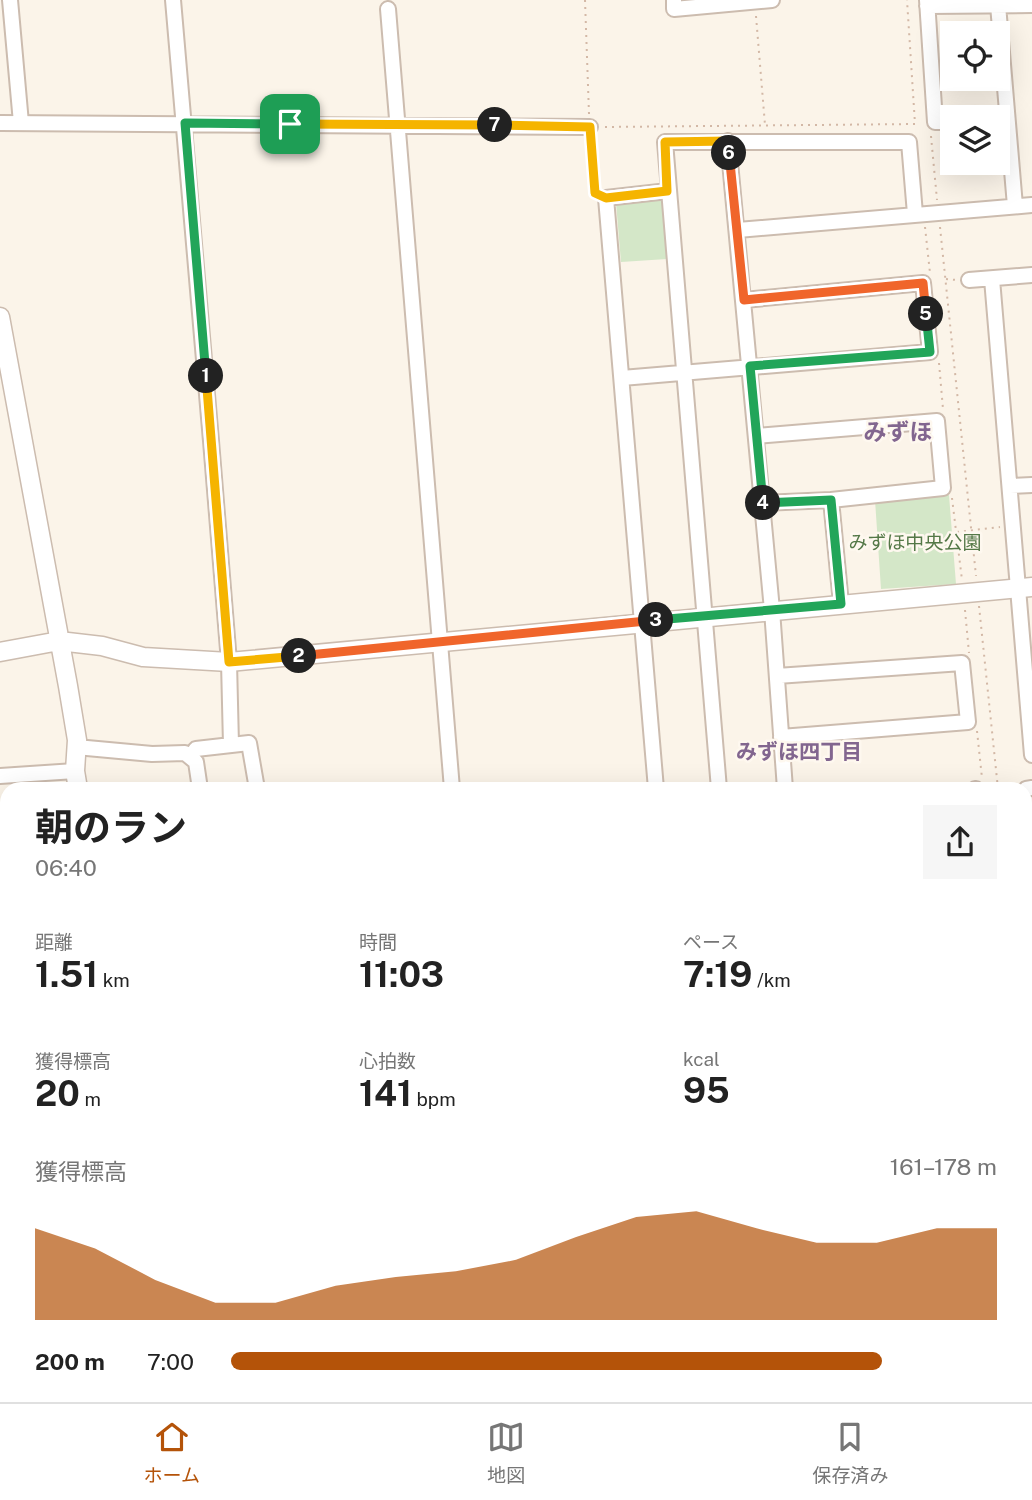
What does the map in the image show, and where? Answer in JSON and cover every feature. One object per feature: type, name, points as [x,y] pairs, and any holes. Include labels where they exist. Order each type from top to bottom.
[{"type":"street","points":[[10,0],[21,123]]},
{"type":"street","points":[[173,0],[229,662],[231,745]]},
{"type":"street","points":[[674,0],[674,9],[772,0]]},
{"type":"street","points":[[940,122],[935,122],[927,3],[1032,5]]},
{"type":"street","points":[[998,5],[1001,105]]},
{"type":"street","points":[[388,9],[395,124],[451,782]]},
{"type":"street","points":[[0,123],[590,127]]},
{"type":"street","points":[[728,141],[772,610],[784,782]]},
{"type":"street","points":[[718,782],[665,142],[909,142],[915,214]]},
{"type":"street","points":[[1010,175],[1014,206]]},
{"type":"street","points":[[655,782],[606,198],[667,191]]},
{"type":"street","points":[[738,230],[1032,205]]},
{"type":"street","points":[[969,280],[1032,275]]},
{"type":"street","points":[[992,279],[1012,526],[1025,588],[1032,755]]},
{"type":"street","points":[[622,378],[930,352],[923,283],[744,300]]},
{"type":"street","points":[[0,317],[59,641],[76,747],[77,780],[0,776]]},
{"type":"street","points":[[756,436],[937,421],[943,488],[831,500],[762,503]]},
{"type":"street","points":[[1010,486],[1032,485]]},
{"type":"street","points":[[831,500],[841,604]]},
{"type":"street","points":[[0,652],[59,641],[102,646],[143,657],[229,662],[643,621],[705,618],[1025,588]]},
{"type":"street","points":[[777,676],[962,663],[968,722],[781,737]]},
{"type":"street","points":[[190,757],[196,749],[249,743],[256,782]]},
{"type":"street","points":[[76,747],[152,754],[186,753],[196,762],[199,782]]},
{"type":"path","points":[[585,0],[595,193],[606,198]]},
{"type":"path","points":[[590,127],[915,124],[907,0]]},
{"type":"path","points":[[755,1],[765,126]]},
{"type":"path","points":[[935,122],[931,130],[938,212],[997,782]]},
{"type":"path","points":[[956,533],[1012,526]]},
{"type":"green space","points":[[662,198],[667,259],[621,262],[616,203]]},
{"type":"green space","name":"みずほ中央公園","points":[[949,495],[956,584],[881,589],[875,500]]},
{"type":"district","name":"みずほ","points":[[898,432]]},
{"type":"district","name":"みずほ四丁目","points":[[799,752]]},
{"type":"route","points":[[185,123],[290,124],[590,127],[595,193],[606,198],[667,191],[665,142],[728,141],[744,300],[923,283],[930,352],[750,366],[762,503],[831,500],[841,604],[229,662],[185,123]]}]
